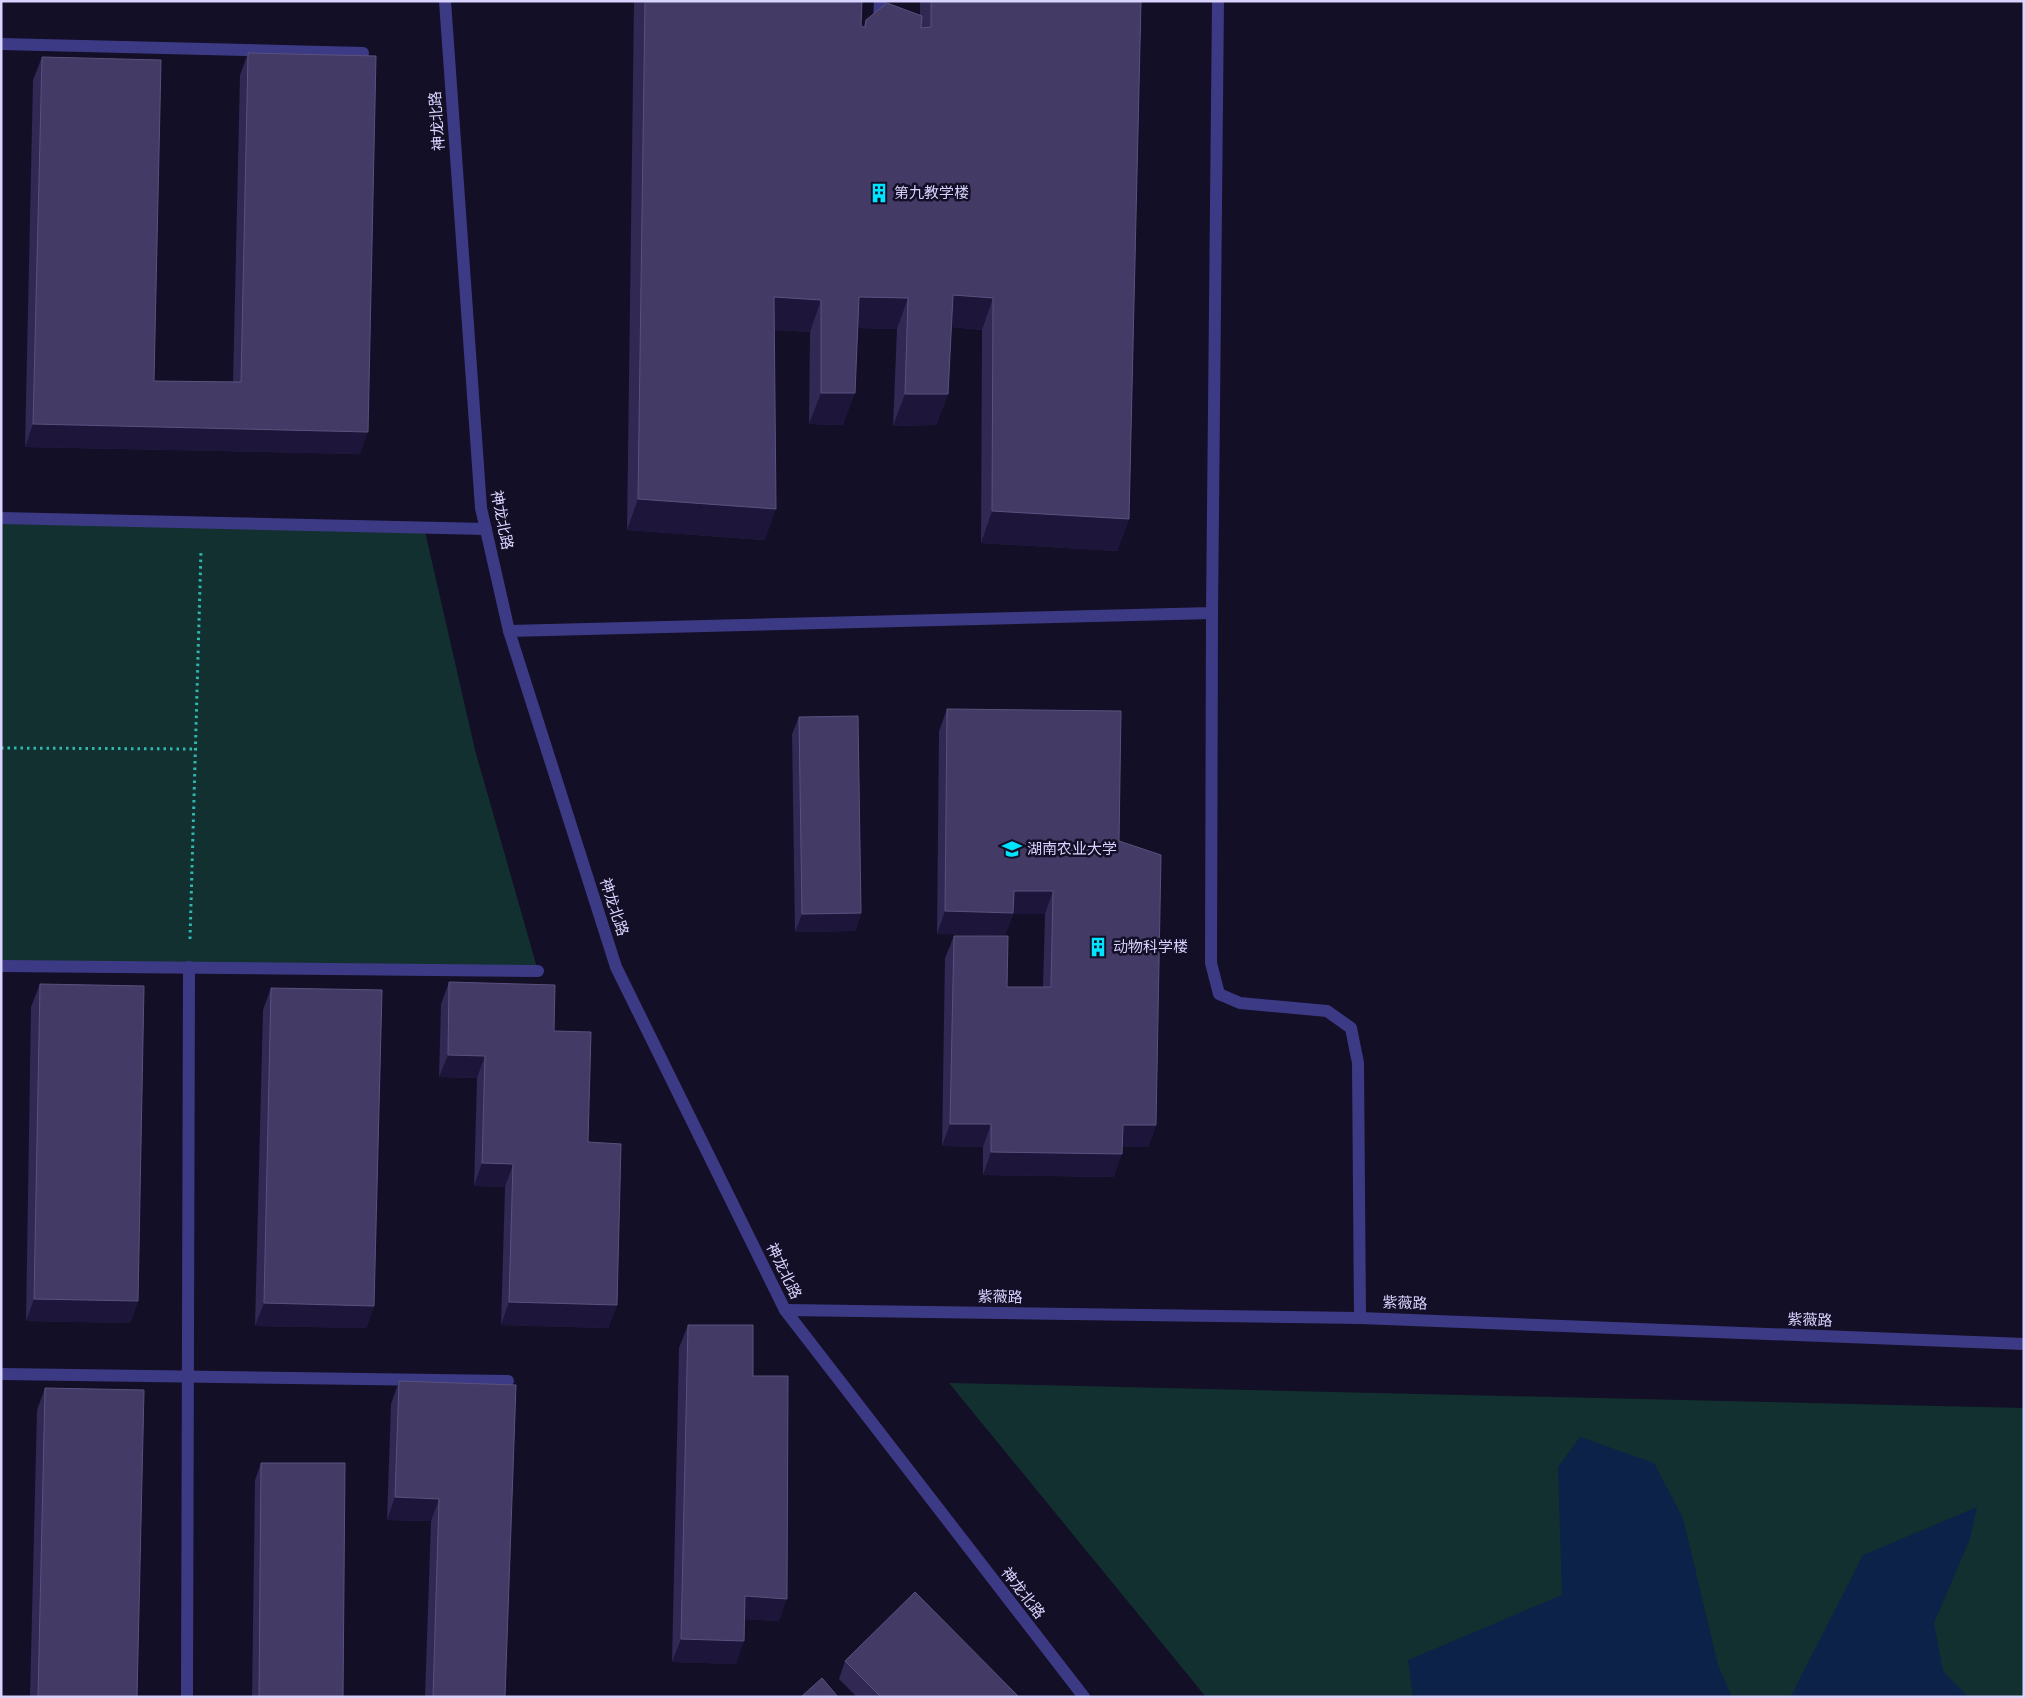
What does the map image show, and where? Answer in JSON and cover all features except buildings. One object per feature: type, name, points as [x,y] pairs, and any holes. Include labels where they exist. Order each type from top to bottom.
[{"type":"street","name":"神龙北路","points":[[445,1],[480,508],[509,631],[616,967],[785,1310],[1084,1697]]},
{"type":"street","points":[[879,20],[880,1]]},
{"type":"street","points":[[1218,1],[1212,613],[1212,963],[1219,994],[1240,1003],[1327,1011],[1351,1028],[1358,1063],[1360,1318]]},
{"type":"street","points":[[1,44],[363,53]]},
{"type":"street","points":[[1,518],[486,529]]},
{"type":"street","points":[[509,631],[1212,613]]},
{"type":"street","points":[[1,966],[538,971]]},
{"type":"street","points":[[187,1697],[189,968]]},
{"type":"street","name":"紫薇路","points":[[785,1310],[1360,1318],[2024,1344]]},
{"type":"street","points":[[1,1374],[508,1381]]},
{"type":"path","points":[[189,968],[197,748],[201,523]]},
{"type":"path","points":[[1,748],[197,748]]},
{"type":"green space","points":[[1,518],[424,527],[475,750],[538,971],[1,966]]},
{"type":"green space","points":[[949,1383],[2024,1408],[2024,1697],[1206,1697]]},
{"type":"water","points":[[1580,1437],[1654,1463],[1683,1518],[1718,1665],[1732,1697],[1413,1697],[1408,1660],[1562,1595],[1558,1467]]},
{"type":"water","points":[[1977,1507],[1970,1539],[1934,1623],[1943,1671],[1968,1697],[1787,1697],[1791,1696],[1863,1555]]},
{"type":"place","name":"第九教学楼","points":[[879,193]]},
{"type":"place","name":"湖南农业大学","points":[[1012,849]]},
{"type":"place","name":"动物科学楼","points":[[1098,947]]}]
